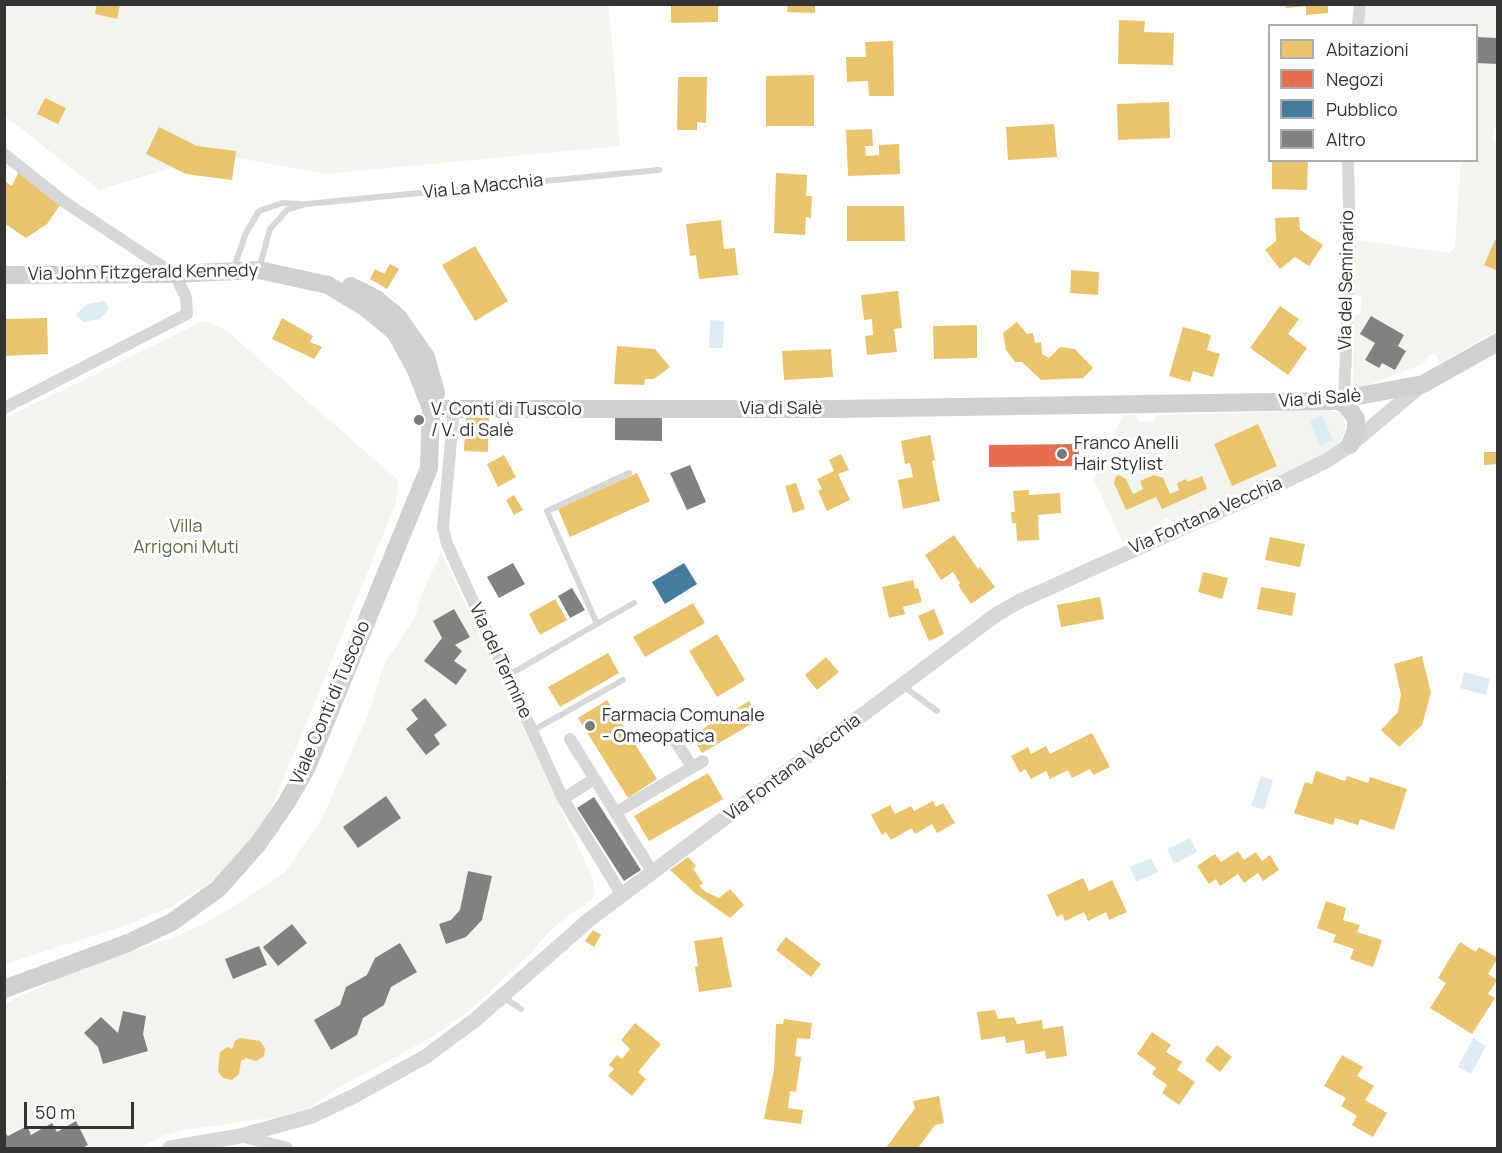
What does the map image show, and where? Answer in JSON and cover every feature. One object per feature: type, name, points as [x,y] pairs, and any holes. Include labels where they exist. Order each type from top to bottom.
[{"type":"main road","name":"Via John Fitzgerald Kennedy","points":[[4,275],[176,274],[292,267],[328,274],[375,298],[399,318],[426,357],[441,409]]},
{"type":"main road","name":"Via di Salè","points":[[441,409],[836,409],[1341,400],[1424,384],[1497,342]]},
{"type":"main road","points":[[1341,400],[1356,419],[1356,430],[1350,445]]},
{"type":"main road","name":"Viale Conti di Tuscolo","points":[[4,989],[128,943],[172,922],[218,890],[245,861],[278,818],[307,767],[429,468],[438,436],[441,409]]},
{"type":"street","points":[[1358,24],[1360,4]]},
{"type":"street","points":[[4,154],[63,201],[176,274],[186,297],[187,314],[4,408]]},
{"type":"street","name":"Via del Seminario","points":[[1341,400],[1350,249],[1348,162]]},
{"type":"street","name":"Via Fontana Vecchia","points":[[170,1149],[240,1136],[312,1116],[364,1091],[438,1048],[475,1020],[577,930],[622,895],[990,619],[1011,605],[1280,484],[1328,460],[1350,445],[1424,384]]},
{"type":"street","name":"Via del Termine","points":[[441,409],[443,527],[452,557],[563,799],[622,895]]},
{"type":"street","points":[[570,739],[653,873]]},
{"type":"street","points":[[615,813],[697,764],[674,739]]},
{"type":"street","points":[[563,799],[594,780]]},
{"type":"street","points":[[240,1136],[287,1149]]},
{"type":"lane","name":"Via La Macchia","points":[[233,271],[246,233],[259,211],[282,202],[306,204],[659,170]]},
{"type":"lane","name":"Via La Macchia","points":[[259,270],[270,229],[287,210],[306,204]]},
{"type":"lane","points":[[4,400],[24,398]]},
{"type":"lane","points":[[597,624],[547,511],[629,473]]},
{"type":"lane","points":[[506,676],[634,603]]},
{"type":"lane","points":[[532,731],[623,680]]},
{"type":"lane","points":[[903,685],[937,711]]},
{"type":"lane","points":[[502,996],[521,1009]]},
{"type":"green space","points":[[4,5],[609,5],[620,146],[326,174],[217,154],[99,190],[5,116]]},
{"type":"green space","points":[[1366,5],[1497,5],[1497,38],[1478,37],[1478,24],[1364,24]]},
{"type":"green space","points":[[1478,63],[1497,64],[1497,127],[1494,127],[1493,141],[1498,141],[1497,241],[1495,240],[1484,265],[1497,271],[1497,330],[1439,364],[1437,356],[1430,354],[1420,365],[1353,391],[1354,316],[1360,314],[1362,297],[1355,295],[1357,240],[1449,253],[1455,248],[1461,162],[1478,162]],"holes":[[[1371,316],[1404,335],[1398,346],[1406,351],[1395,370],[1382,363],[1378,368],[1365,360],[1375,343]]]},
{"type":"green space","name":"Villa Arrigoni Muti","points":[[201,322],[208,322],[227,331],[398,480],[396,503],[274,802],[243,849],[222,872],[204,887],[168,908],[127,925],[5,964],[4,782],[9,780],[5,769],[5,418]]},
{"type":"green space","points":[[1329,410],[1342,414],[1345,425],[1344,434],[1338,444],[1327,453],[1292,472],[1175,522],[1165,518],[1161,527],[1123,543],[1094,480],[1122,416],[1136,415],[1139,422],[1147,422],[1153,421],[1157,415]],"holes":[[[1258,424],[1277,466],[1232,485],[1214,444]],[[1119,475],[1126,479],[1133,494],[1143,489],[1140,482],[1147,478],[1155,497],[1126,510],[1114,483]],[[1155,475],[1162,478],[1170,494],[1179,490],[1177,483],[1186,479],[1187,482],[1201,476],[1207,489],[1162,509],[1148,478]]]},
{"type":"green space","points":[[441,552],[592,876],[595,890],[592,900],[570,914],[548,933],[528,956],[470,1010],[427,1040],[336,1089],[306,1110],[278,1117],[184,1130],[162,1136],[140,1148],[82,1148],[88,1145],[76,1122],[57,1132],[31,1135],[26,1126],[8,1136],[4,1131],[4,1004],[83,967],[173,938],[201,925],[285,872],[322,819],[371,707],[383,666],[414,619],[422,594]],"holes":[[[454,609],[470,637],[455,645],[462,651],[454,661],[467,670],[456,685],[424,661],[442,638],[433,621]],[[425,698],[446,724],[434,735],[440,744],[426,755],[406,730],[418,719],[411,710]],[[386,797],[401,818],[358,848],[343,827]],[[468,871],[492,876],[482,920],[466,937],[446,944],[451,920],[460,910]],[[292,924],[307,943],[277,965],[263,946]],[[401,943],[417,972],[391,987],[384,1005],[363,1018],[357,1035],[331,1050],[314,1020],[340,1005],[346,987],[367,975],[375,958]],[[259,946],[267,966],[233,979],[226,959]],[[123,1011],[146,1016],[143,1034],[148,1051],[103,1064],[98,1047],[85,1033],[101,1017],[118,1033]]]},
{"type":"shaded area","points":[[104,301],[109,308],[100,319],[83,322],[76,314],[88,304]]},
{"type":"shaded area","points":[[710,320],[724,321],[723,348],[709,348]]},
{"type":"shaded area","points":[[1322,415],[1333,440],[1320,446],[1310,421]]},
{"type":"shaded area","points":[[1464,672],[1490,679],[1486,695],[1460,688]]},
{"type":"shaded area","points":[[1261,776],[1273,780],[1264,810],[1251,806]]},
{"type":"shaded area","points":[[1190,838],[1197,852],[1174,864],[1167,849]]},
{"type":"shaded area","points":[[1151,858],[1158,872],[1136,882],[1130,867]]},
{"type":"shaded area","points":[[1473,1038],[1486,1046],[1471,1074],[1458,1067]]},
{"type":"building: Abitazioni","points":[[97,4],[120,4],[117,19],[95,14]]},
{"type":"building: Abitazioni","points":[[671,4],[718,4],[718,22],[671,23]]},
{"type":"building: Abitazioni","points":[[788,4],[815,4],[815,13],[787,12]]},
{"type":"building: Abitazioni","points":[[1285,4],[1328,4],[1328,13],[1306,15],[1306,6],[1286,8]]},
{"type":"building: Abitazioni","points":[[1119,20],[1145,21],[1144,32],[1174,33],[1173,65],[1118,64]]},
{"type":"building: Abitazioni","points":[[893,41],[894,96],[869,96],[868,81],[847,82],[846,57],[866,57],[865,42]]},
{"type":"building: Abitazioni","points":[[814,75],[814,126],[766,126],[766,76]]},
{"type":"building: Abitazioni","points":[[678,77],[707,77],[706,123],[697,122],[697,130],[677,130]]},
{"type":"building: Abitazioni","points":[[45,98],[66,108],[58,124],[37,114]]},
{"type":"building: Abitazioni","points":[[1169,102],[1170,138],[1118,140],[1117,104]]},
{"type":"building: Abitazioni","points":[[1054,124],[1057,157],[1008,160],[1006,127]]},
{"type":"building: Abitazioni","points":[[159,127],[197,146],[236,151],[232,180],[186,174],[146,154]]},
{"type":"building: Abitazioni","points":[[872,129],[873,146],[865,146],[866,156],[879,155],[879,145],[899,144],[900,174],[848,176],[846,130]]},
{"type":"building: Abitazioni","points":[[1272,162],[1308,162],[1307,190],[1272,189]]},
{"type":"building: Abitazioni","points":[[21,167],[63,201],[47,224],[26,238],[4,223],[4,181],[12,186]]},
{"type":"building: Abitazioni","points":[[776,173],[807,175],[806,196],[812,196],[811,218],[806,217],[805,235],[774,233]]},
{"type":"building: Abitazioni","points":[[847,206],[904,206],[905,241],[847,241]]},
{"type":"building: Abitazioni","points":[[1299,217],[1300,230],[1323,245],[1309,266],[1295,257],[1280,269],[1265,250],[1276,241],[1275,218]]},
{"type":"building: Abitazioni","points":[[721,220],[724,249],[735,248],[738,275],[699,279],[696,255],[690,256],[686,224]]},
{"type":"building: Abitazioni","points":[[1495,240],[1498,241],[1498,271],[1484,265]]},
{"type":"building: Abitazioni","points":[[475,246],[508,301],[475,321],[442,265]]},
{"type":"building: Abitazioni","points":[[390,264],[399,269],[387,289],[370,279],[375,269],[384,274]]},
{"type":"building: Abitazioni","points":[[1071,270],[1099,272],[1098,295],[1070,293]]},
{"type":"building: Abitazioni","points":[[898,291],[902,328],[894,329],[897,352],[867,355],[865,336],[873,335],[872,319],[864,320],[861,295]]},
{"type":"building: Abitazioni","points":[[1280,306],[1299,319],[1288,334],[1307,348],[1288,375],[1250,348]]},
{"type":"building: Abitazioni","points":[[47,318],[48,354],[4,356],[4,319]]},
{"type":"building: Abitazioni","points":[[282,318],[313,336],[310,342],[322,347],[314,359],[272,339]]},
{"type":"building: Abitazioni","points":[[1017,322],[1027,334],[1033,333],[1035,343],[1041,342],[1042,354],[1049,358],[1060,347],[1075,349],[1093,368],[1083,378],[1041,380],[1022,362],[1015,362],[1006,350],[1003,333]]},
{"type":"building: Abitazioni","points":[[977,325],[977,358],[934,359],[933,326]]},
{"type":"building: Abitazioni","points":[[1183,327],[1211,335],[1207,350],[1220,354],[1213,377],[1193,371],[1190,382],[1169,376]]},
{"type":"building: Abitazioni","points":[[617,346],[655,349],[670,367],[654,379],[645,379],[644,385],[614,384]]},
{"type":"building: Abitazioni","points":[[831,349],[833,377],[784,380],[782,351]]},
{"type":"building: Abitazioni","points":[[466,416],[489,417],[488,452],[464,451]]},
{"type":"building: Abitazioni","points":[[1258,424],[1277,466],[1232,486],[1214,444]]},
{"type":"building: Abitazioni","points":[[930,435],[935,460],[932,461],[940,501],[903,509],[898,480],[913,477],[910,463],[905,464],[901,441]]},
{"type":"building: Abitazioni","points":[[1484,452],[1498,452],[1498,464],[1484,465]]},
{"type":"building: Abitazioni","points":[[841,454],[849,470],[838,474],[850,500],[827,511],[818,491],[822,489],[817,479],[834,471],[829,460]]},
{"type":"building: Abitazioni","points":[[504,455],[516,477],[498,487],[487,464]]},
{"type":"building: Abitazioni","points":[[637,473],[650,501],[570,537],[558,509]]},
{"type":"building: Abitazioni","points":[[1119,475],[1126,479],[1133,494],[1143,489],[1140,481],[1154,475],[1163,478],[1170,494],[1179,490],[1177,483],[1202,476],[1207,489],[1162,509],[1156,497],[1126,510],[1114,483],[1116,476]]},
{"type":"building: Abitazioni","points":[[796,483],[805,509],[793,513],[785,486]]},
{"type":"building: Abitazioni","points":[[1029,490],[1029,495],[1060,493],[1061,513],[1038,515],[1039,540],[1017,541],[1016,523],[1012,523],[1011,512],[1015,512],[1013,491]]},
{"type":"building: Abitazioni","points":[[514,495],[523,510],[514,515],[506,500]]},
{"type":"building: Abitazioni","points":[[954,535],[978,569],[980,567],[995,587],[971,604],[958,585],[960,583],[953,572],[941,580],[925,555]]},
{"type":"building: Abitazioni","points":[[1270,537],[1305,544],[1300,567],[1265,560]]},
{"type":"building: Abitazioni","points":[[1203,572],[1228,578],[1222,599],[1198,592]]},
{"type":"building: Abitazioni","points":[[913,580],[922,602],[903,607],[905,614],[889,618],[882,587]]},
{"type":"building: Abitazioni","points":[[1261,587],[1296,593],[1292,616],[1257,609]]},
{"type":"building: Abitazioni","points":[[1100,597],[1104,619],[1061,627],[1057,605]]},
{"type":"building: Abitazioni","points":[[555,599],[567,620],[540,635],[529,614]]},
{"type":"building: Abitazioni","points":[[693,603],[705,623],[645,657],[633,637]]},
{"type":"building: Abitazioni","points":[[934,609],[944,634],[929,641],[918,616]]},
{"type":"building: Abitazioni","points":[[717,634],[745,680],[717,697],[689,651]]},
{"type":"building: Abitazioni","points":[[608,653],[619,673],[560,707],[548,687]]},
{"type":"building: Abitazioni","points":[[1422,656],[1431,693],[1422,725],[1399,747],[1381,730],[1398,712],[1401,694],[1394,664]]},
{"type":"building: Abitazioni","points":[[826,657],[839,672],[817,690],[805,675]]},
{"type":"building: Abitazioni","points":[[607,700],[657,779],[628,798],[578,718]]},
{"type":"building: Abitazioni","points":[[749,701],[760,719],[702,753],[691,736]]},
{"type":"building: Abitazioni","points":[[1092,733],[1110,767],[1093,775],[1090,769],[1072,778],[1068,770],[1050,779],[1046,771],[1031,779],[1025,769],[1020,773],[1011,756],[1028,747],[1031,754],[1046,746],[1050,754]]},
{"type":"building: Abitazioni","points":[[1316,771],[1345,781],[1347,776],[1368,783],[1370,777],[1407,789],[1394,830],[1360,819],[1358,825],[1335,818],[1333,825],[1294,813],[1305,782],[1312,784]]},
{"type":"building: Abitazioni","points":[[708,773],[723,799],[649,841],[634,816]]},
{"type":"building: Abitazioni","points":[[933,801],[936,807],[943,803],[955,823],[937,833],[932,824],[915,834],[912,828],[891,840],[886,832],[882,835],[871,815],[890,805],[895,814],[911,806],[914,811]]},
{"type":"building: Abitazioni","points":[[1238,851],[1244,860],[1256,852],[1262,861],[1270,855],[1279,870],[1263,881],[1258,873],[1244,883],[1238,874],[1220,886],[1216,879],[1209,884],[1197,866],[1215,854],[1221,862]]},
{"type":"building: Abitazioni","points":[[688,857],[696,866],[693,869],[703,883],[699,886],[706,892],[719,898],[730,889],[744,905],[730,918],[695,893],[670,870]]},
{"type":"building: Abitazioni","points":[[1083,878],[1089,891],[1112,880],[1127,912],[1109,920],[1106,912],[1088,921],[1084,912],[1065,921],[1062,914],[1057,917],[1047,895]]},
{"type":"building: Abitazioni","points":[[1326,901],[1346,908],[1343,920],[1360,925],[1357,932],[1382,940],[1373,967],[1350,959],[1354,949],[1333,942],[1336,935],[1317,928]]},
{"type":"building: Abitazioni","points":[[593,930],[601,935],[594,947],[585,941]]},
{"type":"building: Abitazioni","points":[[722,937],[732,987],[699,992],[694,941]]},
{"type":"building: Abitazioni","points":[[786,937],[821,964],[811,977],[776,950]]},
{"type":"building: Abitazioni","points":[[1460,942],[1476,952],[1479,947],[1498,958],[1488,974],[1497,980],[1488,994],[1495,998],[1472,1034],[1430,1008],[1446,983],[1438,978]]},
{"type":"building: Abitazioni","points":[[995,1010],[998,1019],[1014,1017],[1017,1024],[1042,1020],[1043,1029],[1063,1026],[1067,1056],[1046,1059],[1045,1051],[1026,1054],[1024,1040],[1006,1043],[1005,1036],[981,1040],[977,1012]]},
{"type":"building: Abitazioni","points":[[784,1019],[812,1023],[810,1039],[797,1038],[795,1056],[801,1057],[796,1092],[790,1091],[788,1108],[803,1110],[801,1124],[764,1119],[774,1069],[776,1024],[783,1024]]},
{"type":"building: Abitazioni","points":[[635,1023],[661,1044],[638,1072],[646,1079],[632,1096],[608,1076],[614,1069],[609,1065],[617,1055],[622,1059],[630,1049],[621,1040]]},
{"type":"building: Abitazioni","points":[[1152,1032],[1171,1045],[1166,1052],[1182,1062],[1177,1070],[1195,1082],[1179,1105],[1162,1093],[1167,1085],[1152,1074],[1156,1068],[1137,1054]]},
{"type":"building: Abitazioni","points":[[240,1038],[260,1041],[265,1048],[264,1056],[256,1061],[246,1058],[241,1061],[239,1074],[232,1080],[223,1078],[218,1071],[220,1052],[227,1047],[232,1049],[235,1041]]},
{"type":"building: Abitazioni","points":[[1217,1045],[1232,1057],[1220,1072],[1205,1060]]},
{"type":"building: Abitazioni","points":[[1342,1055],[1363,1067],[1357,1076],[1374,1086],[1365,1100],[1387,1113],[1373,1137],[1352,1125],[1357,1116],[1341,1106],[1346,1098],[1324,1086]]},
{"type":"building: Abitazioni","points":[[939,1096],[944,1123],[935,1125],[918,1148],[886,1148],[915,1108],[913,1101]]},
{"type":"building: Negozi","points":[[1079,444],[1079,466],[989,467],[989,445]]},
{"type":"building: Pubblico","points":[[684,563],[697,584],[665,604],[652,582]]},
{"type":"building: Altro","points":[[1478,37],[1498,38],[1498,64],[1478,63]]},
{"type":"building: Altro","points":[[1371,316],[1404,335],[1398,346],[1406,351],[1395,370],[1382,363],[1379,368],[1365,360],[1375,343],[1360,334]]},
{"type":"building: Altro","points":[[615,416],[662,417],[662,441],[615,440]]},
{"type":"building: Altro","points":[[690,465],[706,502],[687,510],[670,473]]},
{"type":"building: Altro","points":[[513,563],[525,584],[499,598],[487,577]]},
{"type":"building: Altro","points":[[572,588],[585,610],[570,618],[558,596]]},
{"type":"building: Altro","points":[[454,609],[470,637],[455,645],[462,651],[454,661],[467,670],[456,685],[424,661],[442,638],[433,621]]},
{"type":"building: Altro","points":[[425,698],[447,725],[434,735],[440,744],[426,755],[406,729],[418,719],[411,710]]},
{"type":"building: Altro","points":[[386,796],[401,818],[358,848],[343,827]]},
{"type":"building: Altro","points":[[594,797],[641,870],[624,881],[577,808]]},
{"type":"building: Altro","points":[[468,871],[492,876],[482,920],[466,937],[446,944],[439,924],[451,920],[460,910]]},
{"type":"building: Altro","points":[[292,924],[307,943],[278,966],[263,947]]},
{"type":"building: Altro","points":[[400,943],[417,972],[391,987],[384,1005],[363,1018],[357,1035],[331,1050],[314,1020],[340,1005],[346,987],[367,975],[375,958]]},
{"type":"building: Altro","points":[[259,946],[267,965],[233,979],[225,959]]},
{"type":"building: Altro","points":[[123,1011],[146,1016],[143,1034],[148,1051],[103,1064],[98,1047],[84,1033],[101,1017],[118,1033]]},
{"type":"building: Altro","points":[[76,1121],[88,1145],[82,1148],[4,1148],[4,1131],[8,1136],[27,1126],[31,1135],[52,1123],[57,1132]]},
{"type":"place","name":"V. Conti di Tuscolo / V. di Salè","points":[[419,420]]},
{"type":"place","name":"Franco Anelli Hair Stylist","points":[[1062,454]]},
{"type":"place","name":"Farmacia Comunale - Omeopatica","points":[[590,726]]}]
